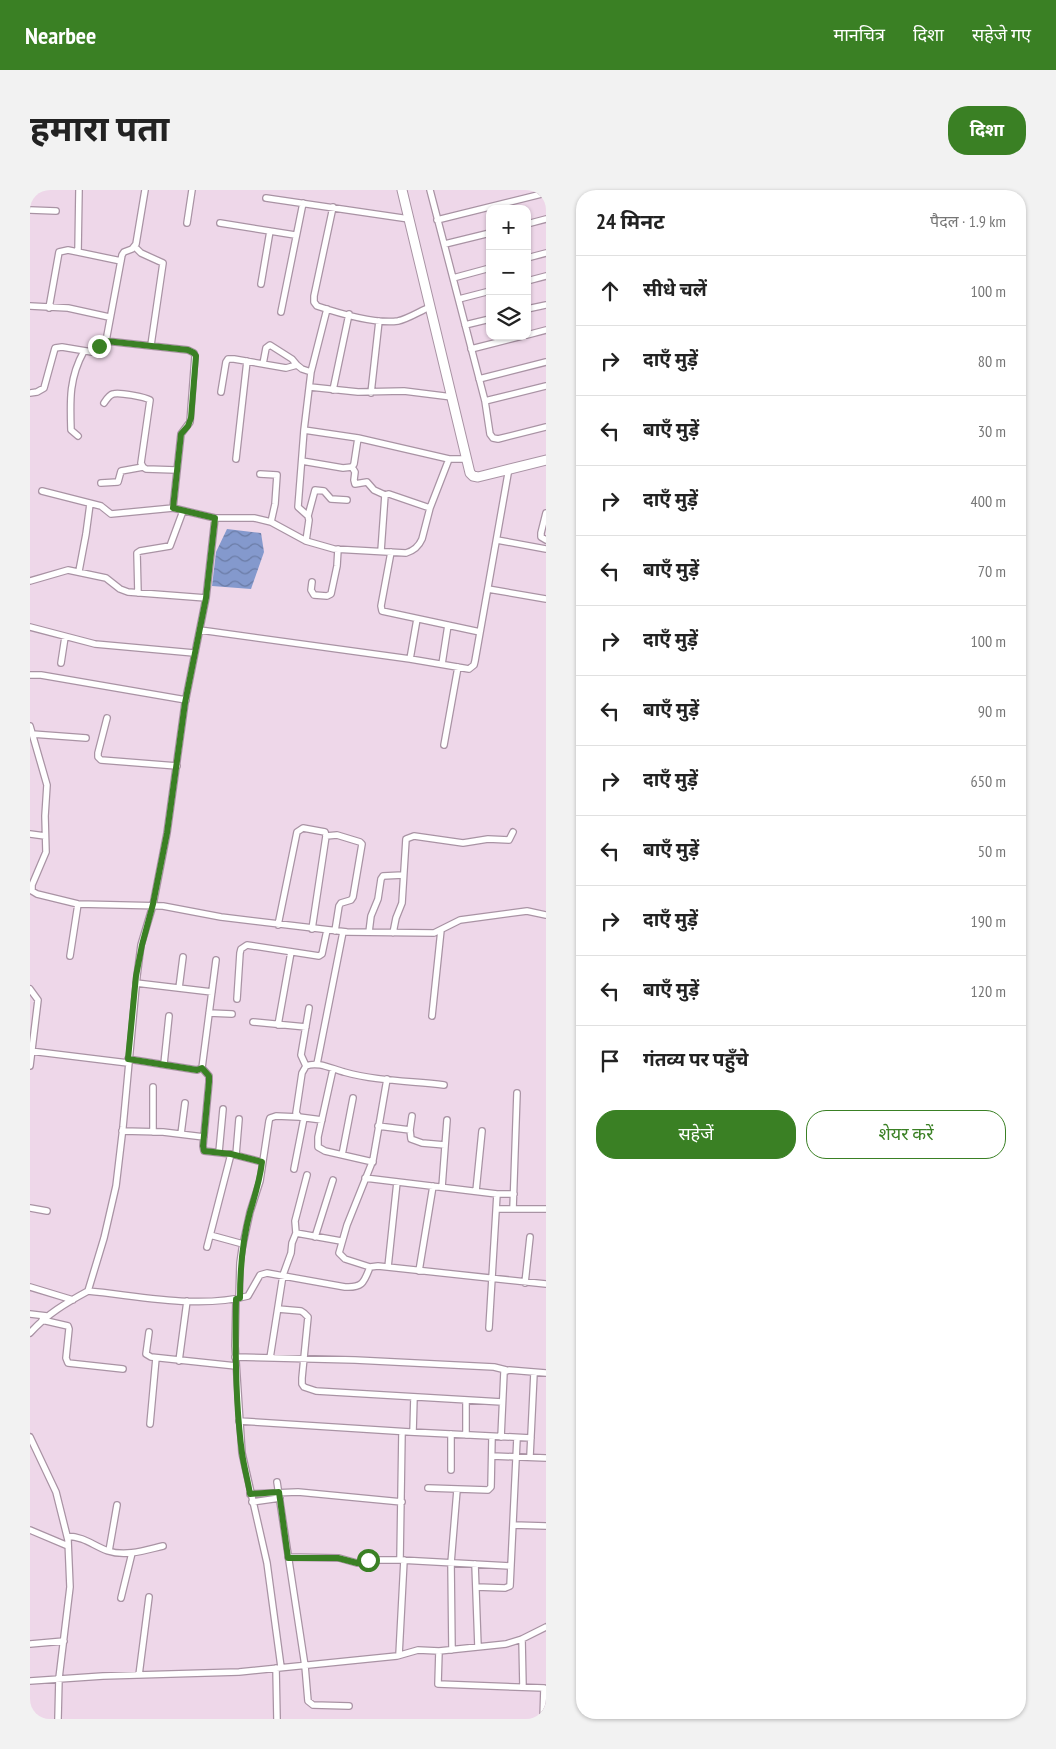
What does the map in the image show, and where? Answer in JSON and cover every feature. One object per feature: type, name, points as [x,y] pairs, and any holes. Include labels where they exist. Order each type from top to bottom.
[{"type":"street","points":[[78,252],[79,190]]},
{"type":"street","points":[[135,247],[145,190]]},
{"type":"street","points":[[187,223],[192,190]]},
{"type":"street","points":[[402,190],[470,473],[478,477],[546,460]]},
{"type":"street","points":[[430,190],[485,401],[488,428],[493,438],[498,439],[546,427]]},
{"type":"street","points":[[437,220],[546,193]]},
{"type":"street","points":[[266,198],[409,218]]},
{"type":"street","points":[[281,312],[303,203]]},
{"type":"street","points":[[333,207],[314,296],[314,302],[317,306],[326,310],[378,321],[400,321],[430,307]]},
{"type":"street","points":[[30,210],[56,211]]},
{"type":"street","points":[[531,223],[546,219]]},
{"type":"street","points":[[220,223],[296,235]]},
{"type":"street","points":[[261,284],[270,231]]},
{"type":"street","points":[[445,244],[486,234]]},
{"type":"street","points":[[30,393],[44,388],[56,348],[62,347],[92,352],[106,341],[121,261],[124,252],[135,247]]},
{"type":"street","points":[[135,247],[141,253],[163,262],[151,345]]},
{"type":"street","points":[[49,308],[59,252],[68,250],[121,261]]},
{"type":"street","points":[[531,257],[546,253]]},
{"type":"street","points":[[453,278],[486,269]]},
{"type":"street","points":[[531,280],[546,276]]},
{"type":"street","points":[[459,299],[486,292]]},
{"type":"street","points":[[531,308],[546,305]]},
{"type":"street","points":[[30,306],[68,308],[110,317]]},
{"type":"street","points":[[308,516],[298,507],[304,430],[311,372],[326,310]]},
{"type":"street","points":[[333,390],[349,314]]},
{"type":"street","points":[[465,325],[486,320]]},
{"type":"street","points":[[371,393],[378,321]]},
{"type":"street","points":[[531,334],[546,330]]},
{"type":"street","points":[[472,349],[507,340]]},
{"type":"street","points":[[106,341],[192,350],[196,356],[190,422],[181,434],[173,508]]},
{"type":"street","points":[[263,364],[266,348],[270,346],[292,359],[302,369],[311,372]]},
{"type":"street","points":[[78,436],[71,430],[70,408],[75,369],[84,351]]},
{"type":"street","points":[[221,392],[228,359],[286,368],[297,365]]},
{"type":"street","points":[[236,459],[247,361]]},
{"type":"street","points":[[479,379],[546,362]]},
{"type":"street","points":[[485,401],[546,386]]},
{"type":"street","points":[[310,387],[371,393],[396,391],[452,397]]},
{"type":"street","points":[[104,403],[110,396],[116,394],[150,400],[141,458],[143,467]]},
{"type":"street","points":[[304,430],[358,438],[449,459],[466,459]]},
{"type":"street","points":[[352,467],[358,438]]},
{"type":"street","points":[[42,491],[104,508],[111,514],[173,508],[215,518],[254,518],[271,522],[306,541],[338,549],[406,553],[411,552],[420,543],[430,508],[449,459]]},
{"type":"street","points":[[302,461],[343,468],[352,467]]},
{"type":"street","points":[[101,483],[118,482],[121,471],[143,467],[146,469],[176,470]]},
{"type":"street","points":[[352,467],[355,472],[354,480],[356,484],[367,482],[374,490],[385,495],[389,494],[430,508]]},
{"type":"street","points":[[200,630],[469,669],[474,665],[509,468]]},
{"type":"street","points":[[260,474],[277,476],[275,504],[271,522]]},
{"type":"street","points":[[306,541],[308,516],[315,490],[324,491],[332,498],[347,500]]},
{"type":"street","points":[[381,551],[385,495]]},
{"type":"street","points":[[78,571],[90,504]]},
{"type":"street","points":[[138,593],[137,553],[170,546],[183,511]]},
{"type":"street","points":[[546,513],[541,533],[542,537],[546,540]]},
{"type":"street","points":[[88,1291],[104,1238],[116,1186],[136,982],[142,945],[153,904],[167,833],[186,700],[206,598],[215,518]]},
{"type":"street","points":[[497,540],[546,549]]},
{"type":"street","points":[[312,582],[311,590],[314,595],[330,596],[336,570],[338,549]]},
{"type":"street","points":[[391,552],[382,611],[480,632]]},
{"type":"street","points":[[30,581],[63,570],[78,571],[106,578],[124,591],[206,598]]},
{"type":"street","points":[[488,590],[546,599]]},
{"type":"street","points":[[410,659],[417,619]]},
{"type":"street","points":[[442,664],[448,625]]},
{"type":"street","points":[[30,627],[95,644],[194,653]]},
{"type":"street","points":[[60,663],[65,637]]},
{"type":"street","points":[[444,745],[458,667]]},
{"type":"street","points":[[30,675],[41,675],[186,700]]},
{"type":"street","points":[[107,718],[98,753],[98,757],[101,760],[177,766]]},
{"type":"street","points":[[30,726],[47,785],[46,852],[31,889],[37,894],[78,904],[153,904],[220,917],[343,932],[434,933],[460,920],[527,911],[546,915]]},
{"type":"street","points":[[32,734],[86,738]]},
{"type":"street","points":[[278,925],[297,832],[303,828],[325,832],[326,836],[312,929]]},
{"type":"street","points":[[393,932],[402,903],[404,843],[406,839],[411,836],[468,843],[488,839],[509,840],[513,832]]},
{"type":"street","points":[[30,834],[45,836]]},
{"type":"street","points":[[326,836],[337,835],[362,844],[353,897],[352,900],[341,903],[339,906],[335,931]]},
{"type":"street","points":[[369,932],[371,916],[378,898],[380,879],[384,876],[403,875]]},
{"type":"street","points":[[70,956],[78,904]]},
{"type":"street","points":[[237,999],[240,953],[243,947],[248,946],[316,956],[322,954],[327,930]]},
{"type":"street","points":[[432,1016],[441,930]]},
{"type":"street","points":[[316,1064],[343,932]]},
{"type":"street","points":[[278,1024],[291,952]]},
{"type":"street","points":[[179,988],[183,957]]},
{"type":"street","points":[[216,960],[202,1068],[209,1076],[204,1151],[233,1154],[262,1162]]},
{"type":"street","points":[[136,982],[212,992]]},
{"type":"street","points":[[30,989],[38,1000],[30,1066]]},
{"type":"street","points":[[306,1066],[301,1055],[309,1008]]},
{"type":"street","points":[[210,1013],[232,1014]]},
{"type":"street","points":[[164,1064],[169,1016]]},
{"type":"street","points":[[253,1022],[306,1027]]},
{"type":"street","points":[[31,1051],[164,1064],[197,1070],[202,1068]]},
{"type":"street","points":[[301,1117],[296,1113],[296,1108],[302,1073],[306,1066],[316,1064],[370,1078],[444,1085]]},
{"type":"street","points":[[333,1069],[318,1137],[318,1147],[325,1151],[373,1162]]},
{"type":"street","points":[[387,1079],[373,1162],[341,1242],[340,1256],[370,1267],[388,1267],[546,1284]]},
{"type":"street","points":[[153,1087],[153,1132]]},
{"type":"street","points":[[514,1209],[517,1094]]},
{"type":"street","points":[[342,1154],[354,1098]]},
{"type":"street","points":[[181,1134],[185,1103]]},
{"type":"street","points":[[219,1152],[223,1110]]},
{"type":"street","points":[[277,1719],[278,1668],[267,1563],[250,1494],[242,1453],[239,1421],[236,1356],[240,1263],[250,1212],[260,1181],[270,1118],[276,1116],[322,1120]]},
{"type":"street","points":[[412,1116],[411,1139],[445,1145]]},
{"type":"street","points":[[294,1169],[301,1117]]},
{"type":"street","points":[[207,1247],[233,1154],[239,1119]]},
{"type":"street","points":[[442,1187],[447,1120]]},
{"type":"street","points":[[378,1126],[410,1130]]},
{"type":"street","points":[[476,1191],[482,1130]]},
{"type":"street","points":[[122,1131],[204,1137]]},
{"type":"street","points":[[270,1358],[283,1275],[296,1233],[295,1221],[307,1175]]},
{"type":"street","points":[[365,1178],[497,1194],[514,1194]]},
{"type":"street","points":[[315,1237],[333,1180]]},
{"type":"street","points":[[388,1267],[397,1182]]},
{"type":"street","points":[[419,1270],[433,1186]]},
{"type":"street","points":[[489,1328],[497,1194]]},
{"type":"street","points":[[30,1208],[47,1211]]},
{"type":"street","points":[[497,1209],[546,1209]]},
{"type":"street","points":[[296,1233],[341,1242]]},
{"type":"street","points":[[210,1235],[243,1244]]},
{"type":"street","points":[[525,1282],[530,1237]]},
{"type":"street","points":[[30,1333],[44,1318],[88,1291],[187,1302],[206,1302],[238,1299],[248,1296],[260,1275],[267,1273],[345,1287],[357,1287],[363,1282],[370,1267]]},
{"type":"street","points":[[30,1287],[73,1300]]},
{"type":"street","points":[[179,1361],[187,1302]]},
{"type":"street","points":[[278,1309],[304,1312],[308,1317],[302,1384],[307,1388],[502,1402]]},
{"type":"street","points":[[30,1314],[68,1326],[66,1358],[68,1363],[123,1369]]},
{"type":"street","points":[[149,1332],[146,1354],[156,1358],[236,1366]]},
{"type":"street","points":[[236,1356],[494,1368],[546,1373]]},
{"type":"street","points":[[150,1424],[156,1358]]},
{"type":"street","points":[[501,1437],[502,1376],[506,1370]]},
{"type":"street","points":[[530,1456],[534,1373]]},
{"type":"street","points":[[413,1432],[414,1397]]},
{"type":"street","points":[[466,1400],[466,1435]]},
{"type":"street","points":[[239,1421],[402,1432],[531,1438]]},
{"type":"street","points":[[399,1655],[402,1560],[402,1432]]},
{"type":"street","points":[[451,1434],[451,1470]]},
{"type":"street","points":[[30,1436],[56,1492],[68,1546],[70,1587],[59,1678],[58,1719]]},
{"type":"street","points":[[428,1488],[488,1490],[491,1487],[492,1437]]},
{"type":"street","points":[[476,1587],[508,1587],[510,1582],[517,1438]]},
{"type":"street","points":[[492,1456],[546,1458]]},
{"type":"street","points":[[277,1482],[305,1666],[307,1697],[310,1704],[349,1706]]},
{"type":"street","points":[[452,1650],[450,1563],[457,1490]]},
{"type":"street","points":[[250,1494],[338,1495],[402,1502]]},
{"type":"street","points":[[252,1502],[279,1495]]},
{"type":"street","points":[[109,1551],[117,1505]]},
{"type":"street","points":[[513,1525],[546,1526]]},
{"type":"street","points":[[30,1530],[68,1546]]},
{"type":"street","points":[[67,1536],[82,1538],[109,1551],[132,1553],[163,1546]]},
{"type":"street","points":[[120,1598],[132,1553]]},
{"type":"street","points":[[288,1558],[338,1558],[357,1563],[374,1560],[402,1560],[511,1566]]},
{"type":"street","points":[[476,1564],[478,1647]]},
{"type":"street","points":[[139,1675],[150,1597]]},
{"type":"street","points":[[30,1681],[59,1678],[239,1672],[305,1666],[399,1655],[418,1650],[439,1651],[506,1644],[522,1639],[546,1627]]},
{"type":"street","points":[[522,1639],[523,1687]]},
{"type":"street","points":[[30,1644],[64,1640]]},
{"type":"street","points":[[439,1651],[438,1684],[544,1688],[545,1706],[543,1719]]},
{"type":"water","points":[[227,529],[261,533],[264,552],[251,589],[212,586],[216,552]]},
{"type":"route","points":[[99,346],[106,341],[192,350],[196,356],[191,418],[188,426],[181,434],[173,508],[215,518],[206,598],[185,703],[167,833],[136,976],[128,1059],[197,1070],[202,1068],[209,1076],[204,1151],[231,1154],[262,1162],[260,1181],[250,1212],[242,1249],[240,1298],[236,1299],[235,1346],[238,1408],[242,1453],[250,1494],[279,1492],[288,1558],[344,1558],[357,1563],[368,1560]]}]
